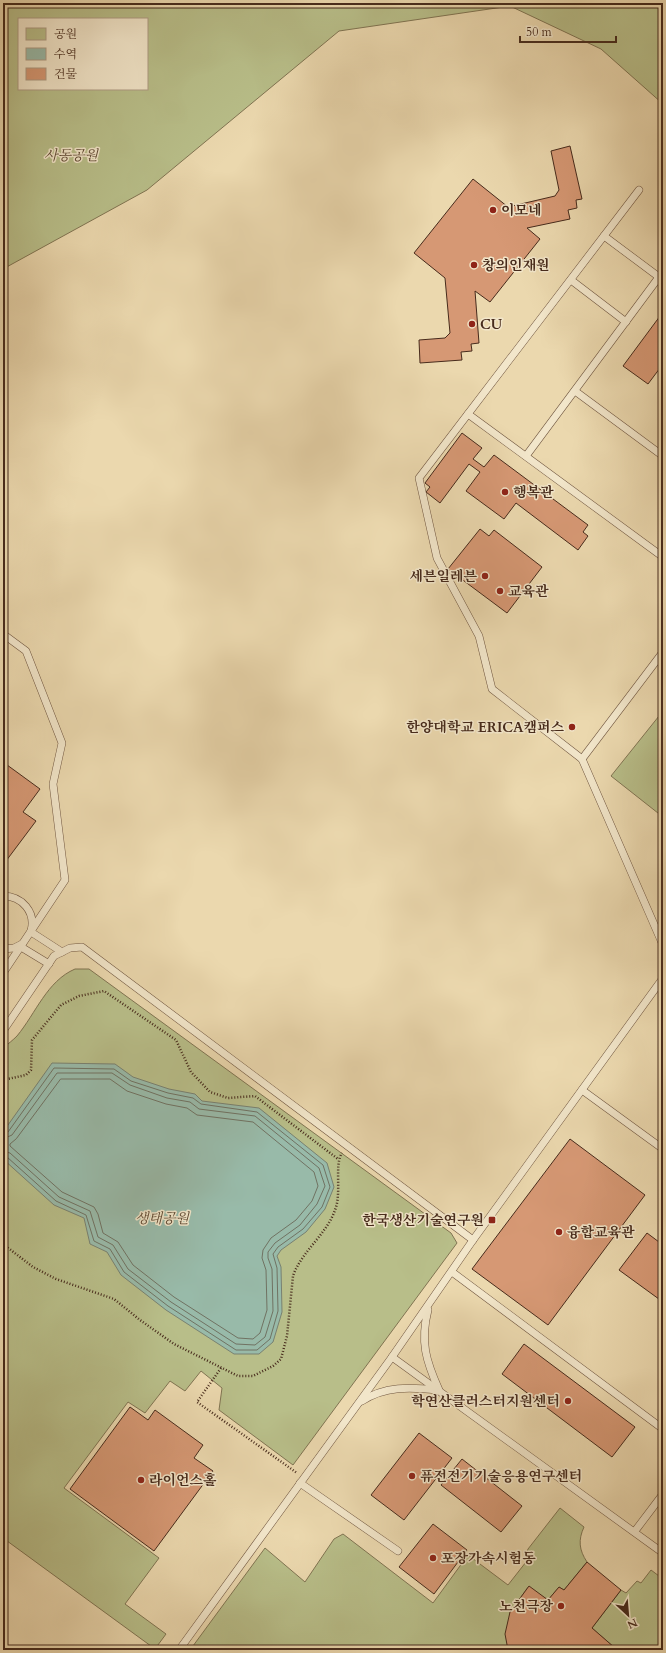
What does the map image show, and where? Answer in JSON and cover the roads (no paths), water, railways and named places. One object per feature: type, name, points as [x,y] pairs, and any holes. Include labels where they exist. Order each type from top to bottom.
[{"type":"lane","points":[[639,190],[419,478],[438,558],[479,636],[492,689],[582,759],[663,945]]},
{"type":"lane","points":[[526,456],[659,277],[604,236]]},
{"type":"lane","points":[[571,280],[626,322]]},
{"type":"lane","points":[[575,391],[663,456]]},
{"type":"lane","points":[[468,414],[663,557]]},
{"type":"lane","points":[[3,634],[26,651],[62,743],[54,784],[65,880],[3,973]]},
{"type":"lane","points":[[582,759],[663,652]]},
{"type":"lane","points":[[3,896],[18,899],[25,904],[30,912],[32,920],[32,929],[30,934],[22,944],[14,948],[3,949]]},
{"type":"lane","points":[[30,934],[62,952]]},
{"type":"lane","points":[[21,947],[49,964]]},
{"type":"lane","points":[[3,1031],[54,956],[70,948],[82,947],[473,1240]]},
{"type":"lane","points":[[179,1650],[392,1357],[473,1240],[663,978]]},
{"type":"lane","points":[[582,1090],[663,1149]]},
{"type":"lane","points":[[452,1272],[663,1429]]},
{"type":"lane","points":[[429,1305],[423,1332],[425,1354],[439,1390]]},
{"type":"lane","points":[[392,1357],[635,1531],[663,1553]]},
{"type":"lane","points":[[358,1404],[384,1390],[412,1388],[439,1390]]},
{"type":"lane","points":[[302,1481],[398,1551]]},
{"type":"lane","points":[[635,1531],[663,1494]]},
{"type":"water","points":[[52,1063],[115,1064],[133,1077],[169,1089],[195,1094],[202,1101],[259,1108],[327,1163],[334,1187],[325,1209],[306,1232],[281,1250],[277,1256],[281,1267],[282,1312],[273,1342],[259,1354],[234,1354],[166,1310],[121,1275],[107,1252],[90,1244],[84,1218],[54,1205],[3,1159],[3,1132]]},
{"type":"place","name":"이모네","points":[[493,210]]},
{"type":"place","name":"창의인재원","points":[[474,265]]},
{"type":"place","name":"CU","points":[[472,324]]},
{"type":"place","name":"행복관","points":[[505,492]]},
{"type":"place","name":"세븐일레븐","points":[[485,576]]},
{"type":"place","name":"교육관","points":[[500,591]]},
{"type":"place","name":"한양대학교 ERICA캠퍼스","points":[[572,727]]},
{"type":"place","name":"한국생산기술연구원","points":[[492,1220]]},
{"type":"place","name":"융합교육관","points":[[559,1232]]},
{"type":"place","name":"학연산클러스터지원센터","points":[[568,1401]]},
{"type":"place","name":"퓨전전기기술응용연구센터","points":[[412,1476]]},
{"type":"place","name":"라이언스홀","points":[[141,1480]]},
{"type":"place","name":"포장가속시험동","points":[[433,1558]]},
{"type":"place","name":"노천극장","points":[[561,1606]]},
{"type":"park label","name":"사동공원","points":[[71,155]]},
{"type":"park label","name":"생태공원","points":[[162,1218]]}]
